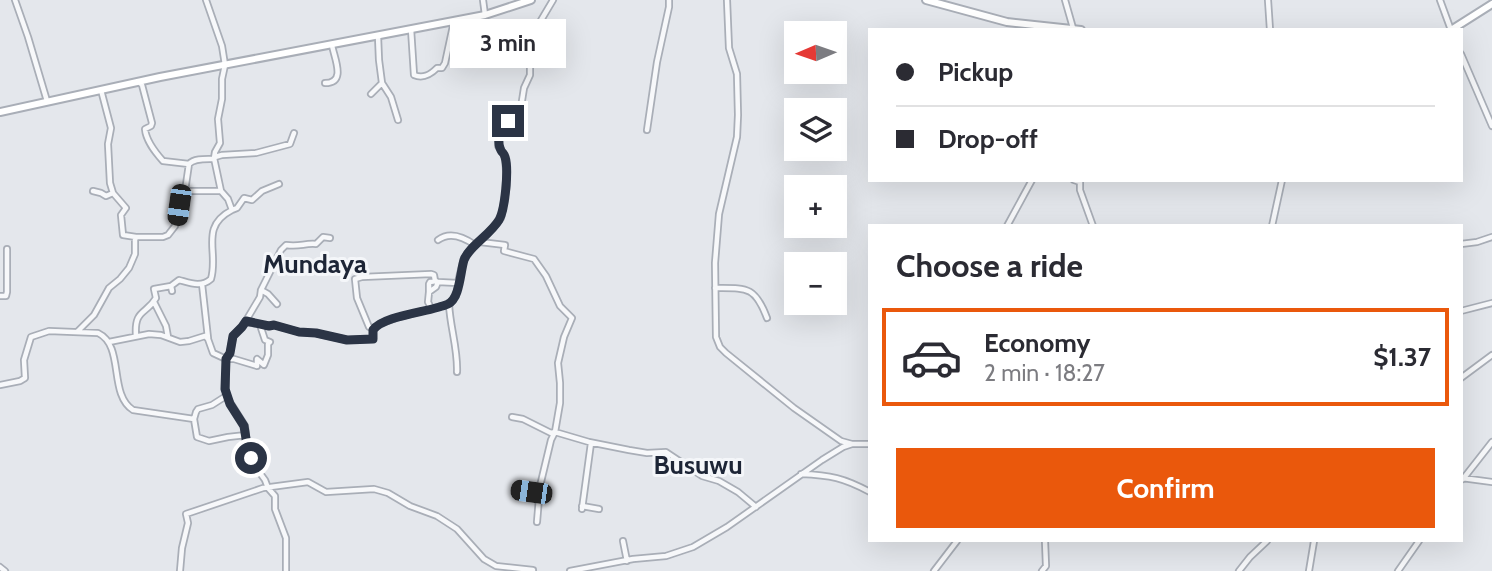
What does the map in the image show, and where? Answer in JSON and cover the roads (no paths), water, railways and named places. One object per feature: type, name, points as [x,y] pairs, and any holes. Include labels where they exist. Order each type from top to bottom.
[{"type":"main road","points":[[0,112],[139,82],[485,15],[531,0]]},
{"type":"main road","points":[[926,0],[1007,22],[1073,28]]},
{"type":"main road","points":[[1454,28],[1492,4]]},
{"type":"street","points":[[15,0],[47,101]]},
{"type":"street","points":[[206,0],[222,46],[225,65],[218,120],[220,143],[214,159],[221,191],[232,209]]},
{"type":"street","points":[[482,0],[485,15]]},
{"type":"street","points":[[246,321],[359,341],[373,339],[374,328],[379,324],[449,304],[456,296],[464,258],[501,218],[507,185],[505,156],[498,146],[499,132],[508,125],[510,110],[521,107],[524,88],[530,75],[537,27],[553,0]]},
{"type":"street","points":[[647,130],[669,0]]},
{"type":"street","points":[[727,0],[729,48],[737,74],[738,115],[737,137],[719,214],[715,263],[716,337],[720,347],[794,408],[841,441],[868,444]]},
{"type":"street","points":[[1065,0],[1073,28]]},
{"type":"street","points":[[1268,0],[1270,28]]},
{"type":"street","points":[[1440,0],[1450,28]]},
{"type":"street","points":[[411,29],[414,75],[424,77],[437,68],[442,68],[445,63],[454,20]]},
{"type":"street","points":[[378,36],[382,83],[391,97],[398,120]]},
{"type":"street","points":[[325,83],[335,80],[338,74],[332,45]]},
{"type":"street","points":[[1463,59],[1492,126]]},
{"type":"street","points":[[139,82],[145,92],[152,122],[152,126],[145,129],[150,145],[163,161],[189,164]]},
{"type":"street","points":[[371,94],[382,83]]},
{"type":"street","points":[[101,90],[111,128],[108,144],[110,183],[113,193],[126,208],[121,215],[123,235],[158,237],[168,234],[176,226],[191,161],[214,159],[222,155],[256,153],[290,144],[294,133]]},
{"type":"street","points":[[1008,224],[1031,182]]},
{"type":"street","points":[[1080,182],[1092,224]]},
{"type":"street","points":[[1272,224],[1282,182]]},
{"type":"street","points":[[136,336],[136,322],[140,313],[156,298],[154,289],[171,288],[179,280],[192,284],[209,281],[213,272],[211,239],[220,217],[237,208],[244,198],[252,200],[262,191],[279,184]]},
{"type":"street","points":[[93,191],[106,197],[113,193]]},
{"type":"street","points":[[185,191],[221,191]]},
{"type":"street","points":[[438,240],[450,235],[477,244],[505,245],[504,251],[534,259],[546,276],[560,306],[572,318],[558,363],[560,403],[539,493],[537,522]]},
{"type":"street","points":[[77,331],[94,315],[109,288],[129,268],[135,254],[136,237]]},
{"type":"street","points":[[286,571],[286,538],[275,509],[275,496],[254,466],[243,422],[226,396],[226,359],[233,336],[242,327],[260,297],[278,254],[286,245],[316,244],[323,237],[330,238]]},
{"type":"street","points":[[1463,244],[1492,237]]},
{"type":"street","points":[[0,296],[6,296],[7,292],[8,248]]},
{"type":"street","points":[[374,328],[369,327],[357,298],[355,279],[434,275],[436,286],[429,292],[428,302],[431,308]]},
{"type":"street","points":[[436,281],[458,283]]},
{"type":"street","points":[[202,284],[208,338],[213,353],[257,366],[257,359],[264,365],[270,342],[265,340],[260,325]]},
{"type":"street","points":[[715,288],[738,288],[754,293],[768,318]]},
{"type":"street","points":[[261,290],[277,304]]},
{"type":"street","points":[[154,302],[166,326],[168,338]]},
{"type":"street","points":[[1463,310],[1492,303]]},
{"type":"street","points":[[449,304],[457,346],[457,372]]},
{"type":"street","points":[[0,385],[25,378],[24,356],[31,337],[49,331],[98,333],[109,342],[119,386],[129,408],[194,419]]},
{"type":"street","points":[[109,342],[157,334],[180,342],[202,335],[208,338]]},
{"type":"street","points":[[1463,377],[1492,355]]},
{"type":"street","points":[[226,396],[212,405],[198,409],[194,419],[197,437],[212,441],[246,435]]},
{"type":"street","points":[[512,417],[523,419],[551,433],[591,443],[647,453],[666,452],[702,476],[719,481],[738,492],[756,507]]},
{"type":"street","points":[[1463,478],[1492,442]]},
{"type":"street","points":[[591,443],[582,508],[599,509]]},
{"type":"street","points":[[570,571],[666,556],[693,547],[727,527],[822,460],[852,444]]},
{"type":"street","points":[[801,474],[842,478],[868,491]]},
{"type":"street","points":[[1463,479],[1492,482]]},
{"type":"street","points":[[180,571],[188,523],[186,514],[268,488],[308,482],[326,492],[373,489],[387,493],[410,506],[438,516],[457,529],[484,559],[496,566],[540,571]]},
{"type":"street","points":[[514,489],[539,493]]},
{"type":"street","points":[[624,541],[627,561]]},
{"type":"street","points":[[934,571],[956,542]]},
{"type":"street","points":[[1042,571],[1046,566],[1045,542]]},
{"type":"street","points":[[1239,571],[1266,542]]},
{"type":"street","points":[[1309,571],[1314,542]]},
{"type":"street","points":[[1398,571],[1418,542]]},
{"type":"street","points":[[0,567],[5,571]]},
{"type":"street","points":[[523,571],[533,570]]},
{"type":"district","name":"Mundaya","points":[[315,264]]},
{"type":"district","name":"Busuwu","points":[[698,465]]}]
